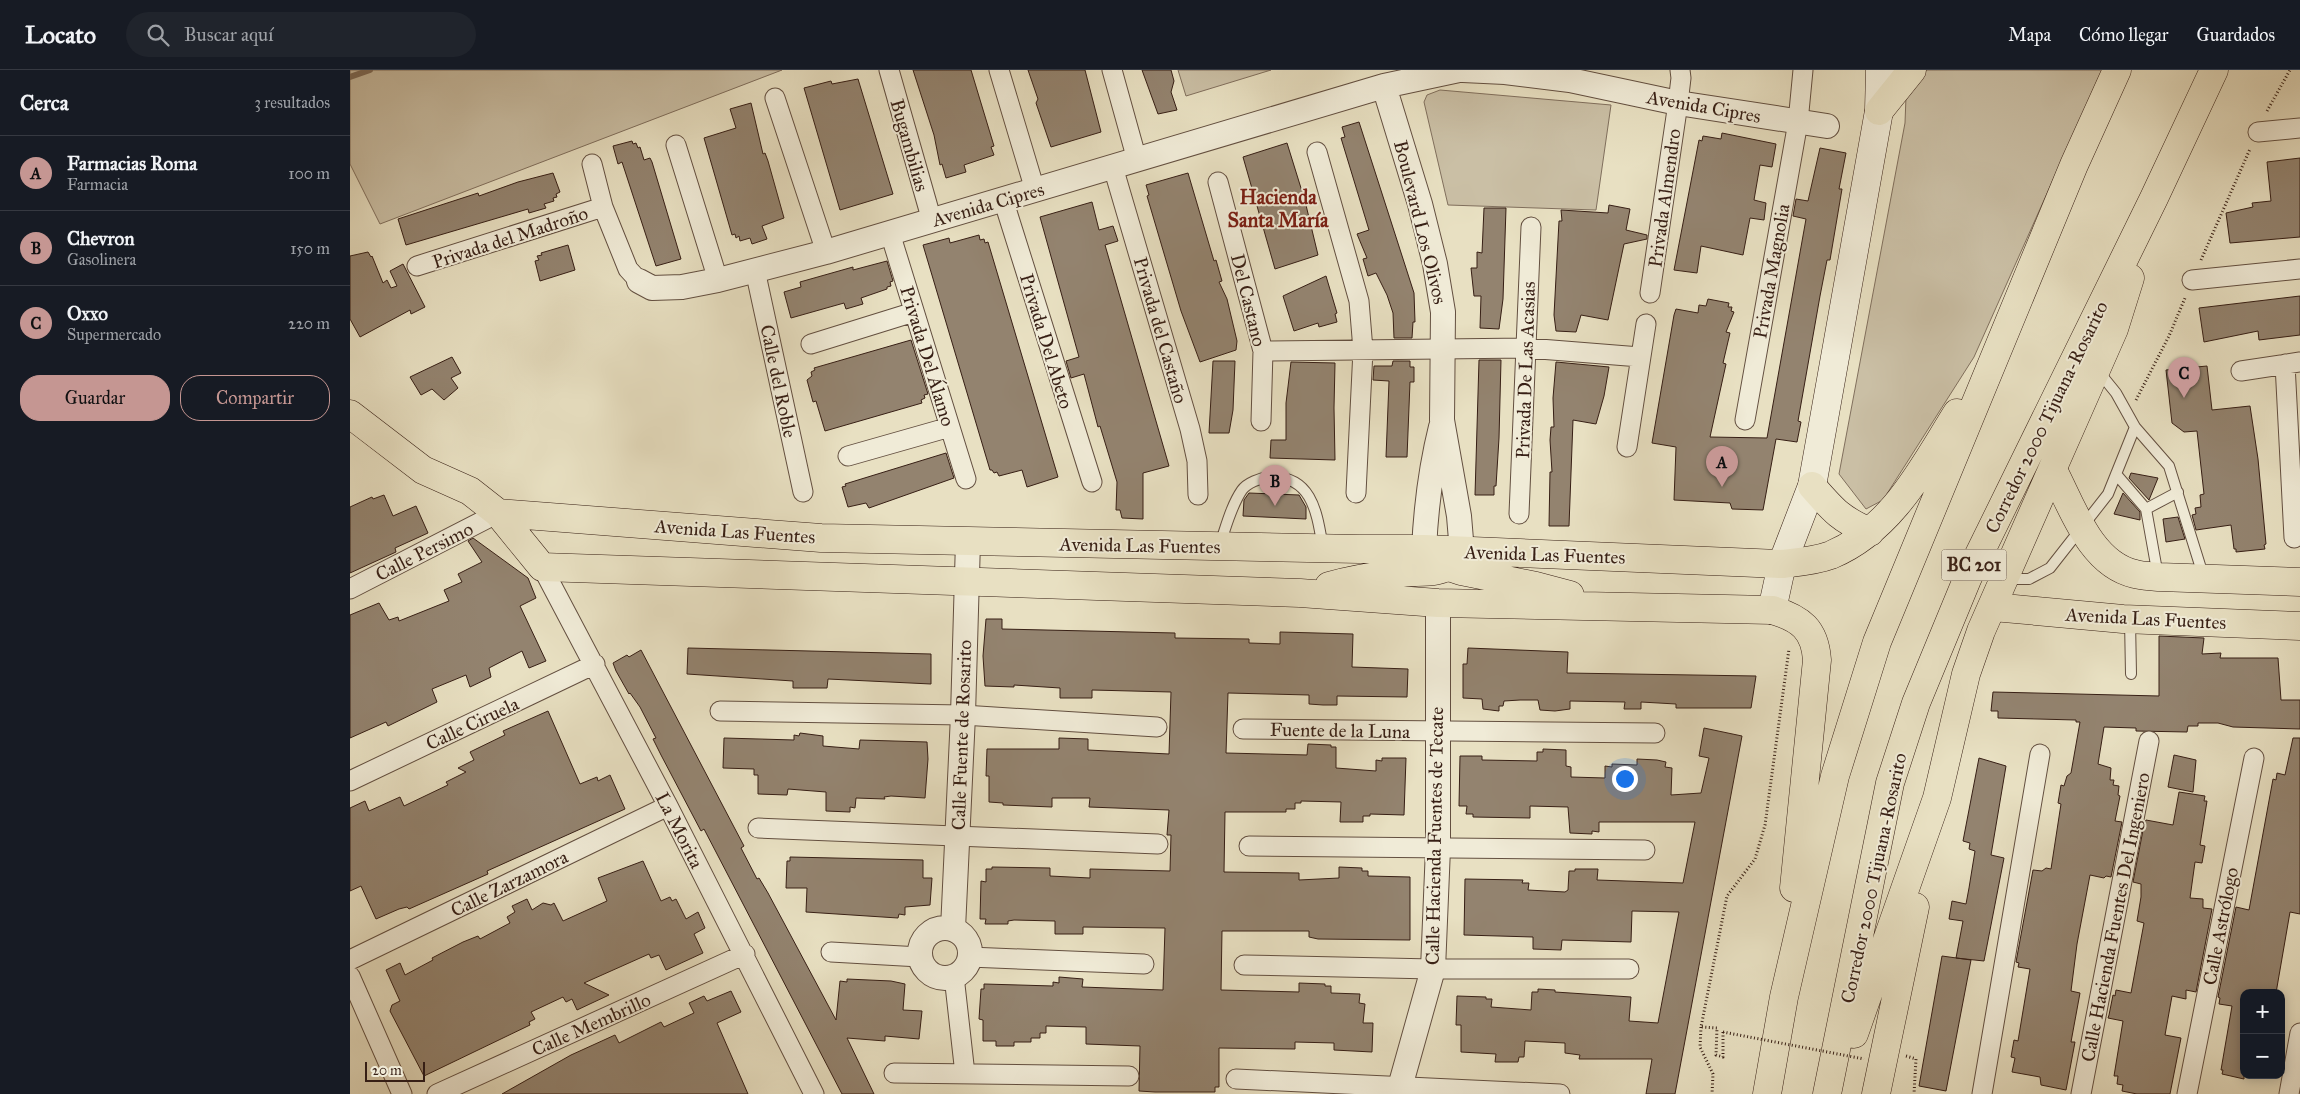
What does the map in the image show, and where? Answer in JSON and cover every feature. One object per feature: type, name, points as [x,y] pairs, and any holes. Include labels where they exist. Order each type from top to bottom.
[{"type":"main road","points":[[1772,610],[1782,564],[1812,486],[1879,111],[1880,70]]},
{"type":"main road","points":[[1879,111],[1912,70]]},
{"type":"main road","name":"BC 201","points":[[1767,1094],[1784,997],[1834,776],[1877,642],[2074,165],[2117,70]]},
{"type":"main road","name":"Corredor 2000 Tijuana-Rosarito","points":[[1827,1094],[1890,783],[1916,703],[1968,577],[2154,198],[2214,70]]},
{"type":"main road","points":[[1876,1094],[1937,798],[1966,674],[1981,631],[1993,607],[2003,579],[2114,329],[2154,198]]},
{"type":"main road","name":"Avenida Las Fuentes","points":[[498,513],[821,538],[1424,549],[1455,559],[1590,555],[1782,564],[1811,561],[1830,556],[1850,546],[1884,521],[1902,499],[1996,354]]},
{"type":"main road","points":[[352,415],[423,470],[470,491],[498,513],[542,567],[1300,593],[1438,604],[1772,610],[1783,613],[1805,625],[1816,642],[1817,660],[1780,1025]]},
{"type":"main road","points":[[2053,470],[2083,528],[2105,559],[2120,568],[2135,574],[2159,576],[2300,582]]},
{"type":"main road","points":[[1812,486],[1835,513],[1847,522],[1870,532]]},
{"type":"main road","points":[[1300,593],[1340,582],[1400,573],[1436,572],[1455,559],[1477,575],[1536,586],[1608,606]]},
{"type":"main road","name":"Avenida Las Fuentes","points":[[1993,607],[2130,620],[2300,626]]},
{"type":"main road","points":[[1832,1094],[1937,798]]},
{"type":"street","name":"Bugambilias","points":[[889,70],[932,221]]},
{"type":"street","points":[[999,70],[1035,190]]},
{"type":"street","points":[[1112,70],[1137,160]]},
{"type":"street","name":"Avenida Cipres","points":[[592,164],[603,207],[628,269],[639,281],[652,288],[666,289],[718,280],[826,252],[1384,86],[1459,70]]},
{"type":"street","name":"Avenida Cipres","points":[[1463,70],[1569,75],[1678,103],[1827,126]]},
{"type":"street","name":"Privada Almendro","points":[[1650,292],[1678,103],[1680,70]]},
{"type":"street","name":"Privada Magnolia","points":[[1744,420],[1798,122],[1803,70]]},
{"type":"street","name":"Boulevard Los Olivos","points":[[1384,86],[1420,204],[1435,264],[1444,312],[1442,420],[1458,507],[1455,559]]},
{"type":"street","points":[[775,98],[826,252]]},
{"type":"street","points":[[2258,132],[2300,128]]},
{"type":"street","points":[[676,145],[718,280]]},
{"type":"street","points":[[1317,152],[1359,301],[1363,350],[1356,493]]},
{"type":"street","name":"Privada del Castaño","points":[[1113,167],[1190,429],[1197,462],[1198,495]]},
{"type":"street","name":"Del Castano","points":[[1218,182],[1263,351],[1261,421]]},
{"type":"street","name":"Privada Del Abeto","points":[[1003,199],[1092,482]]},
{"type":"street","name":"Privada del Madroño","points":[[417,266],[603,207]]},
{"type":"street","name":"Privada De Las Acasias","points":[[1519,514],[1531,227]]},
{"type":"street","name":"Privada Del Álamo","points":[[890,233],[966,479]]},
{"type":"street","points":[[2192,280],[2300,269]]},
{"type":"street","name":"Calle del Roble","points":[[755,270],[803,492]]},
{"type":"street","points":[[811,344],[914,312]]},
{"type":"street","points":[[1627,447],[1646,324]]},
{"type":"street","points":[[1263,351],[1527,348],[1640,356]]},
{"type":"street","points":[[2241,371],[2292,363],[2294,538]]},
{"type":"street","name":"Boulevard Los Olivos","points":[[1424,549],[1426,513],[1433,460],[1442,420]]},
{"type":"street","points":[[848,456],[950,427]]},
{"type":"street","name":"Calle Persimo","points":[[350,589],[498,513]]},
{"type":"street","name":"Calle Fuente de Rosarito","points":[[953,929],[963,715],[968,541]]},
{"type":"street","name":"La Morita","points":[[542,567],[595,664],[745,954],[814,1094]]},
{"type":"street","name":"Calle Hacienda Fuentes de Tecate","points":[[1399,1090],[1433,969],[1438,848],[1438,604]]},
{"type":"street","name":"Calle Ciruela","points":[[350,781],[595,664]]},
{"type":"street","points":[[720,711],[963,715],[1157,727]]},
{"type":"street","name":"Fuente de la Luna","points":[[1243,729],[1655,733]]},
{"type":"street","name":"Calle Hacienda Fuentes Del Ingeniero","points":[[2081,1094],[2150,741]]},
{"type":"street","points":[[1982,1094],[2040,754]]},
{"type":"street","name":"Calle Astrólogo","points":[[2187,1094],[2254,758]]},
{"type":"street","name":"Calle Zarzamora","points":[[350,960],[668,806]]},
{"type":"street","points":[[758,828],[1158,844]]},
{"type":"street","points":[[1249,846],[1645,850]]},
{"type":"street","points":[[944,928],[953,929],[966,940],[969,957],[966,965],[954,976],[936,976],[929,972],[920,957],[920,948],[928,934],[944,928]]},
{"type":"street","points":[[831,952],[920,957]]},
{"type":"street","name":"Calle Membrillo","points":[[437,1094],[745,954]]},
{"type":"street","points":[[969,957],[1144,964]]},
{"type":"street","points":[[1244,965],[1433,969],[1629,969]]},
{"type":"street","points":[[350,976],[402,1094]]},
{"type":"street","points":[[954,976],[965,1074]]},
{"type":"street","points":[[2289,1094],[2300,1033]]},
{"type":"street","points":[[894,1072],[1129,1076]]},
{"type":"street","points":[[1236,1079],[1399,1090],[1560,1094]]},
{"type":"lane","points":[[2096,369],[2116,393],[2135,427],[2169,466],[2204,578]]},
{"type":"lane","points":[[2003,579],[2029,579],[2050,568],[2108,494],[2135,427]]},
{"type":"lane","points":[[2116,474],[2146,509],[2159,576]]},
{"type":"lane","points":[[1219,546],[1243,488],[1261,478],[1279,477],[1299,484],[1312,499],[1318,518],[1323,548]]},
{"type":"lane","points":[[2146,509],[2178,492]]},
{"type":"lane","points":[[2130,620],[2131,674]]},
{"type":"path","points":[[2128,414],[2169,336],[2258,132],[2290,70]]},
{"type":"path","points":[[1712,1094],[1713,1074],[1700,1046],[1701,1027],[1727,896],[1755,858],[1765,826],[1790,651],[1788,642]]},
{"type":"path","points":[[1701,1027],[1717,1028],[1716,1055],[1723,1056],[1723,1032],[1864,1059]]},
{"type":"path","points":[[1914,1094],[1916,1059]]},
{"type":"shaded area","points":[[350,70],[782,70],[380,224],[350,164]]},
{"type":"shaded area","points":[[1178,70],[1271,70],[1186,96]]},
{"type":"shaded area","points":[[1907,70],[2102,70],[1974,357],[1883,500],[1866,509],[1839,474],[1905,123]]},
{"type":"shaded area","points":[[1440,90],[1611,105],[1596,210],[1448,205],[1424,102],[1427,95]]},
{"type":"building","points":[[913,70],[971,70],[994,146],[991,147],[994,155],[964,165],[966,172],[946,178],[942,164],[940,165],[934,135]]},
{"type":"building","points":[[1028,70],[1085,70],[1101,132],[1051,147],[1036,103],[1038,99]]},
{"type":"building","points":[[1142,70],[1171,70],[1174,81],[1171,92],[1177,110],[1158,114]]},
{"type":"building","points":[[858,79],[893,194],[840,210],[804,88],[831,81],[832,84]]},
{"type":"building","points":[[751,103],[763,154],[765,153],[768,161],[784,218],[762,226],[767,239],[752,244],[750,238],[740,241],[739,236],[736,238],[735,234],[732,235],[704,138],[736,128],[730,109]]},
{"type":"building","points":[[1359,122],[1414,293],[1415,322],[1413,322],[1412,338],[1394,338],[1393,313],[1387,295],[1376,273],[1368,276],[1363,259],[1367,258],[1357,234],[1369,230],[1341,138],[1345,137],[1342,127]]},
{"type":"building","points":[[1722,133],[1776,144],[1772,167],[1760,165],[1754,200],[1766,203],[1764,220],[1750,218],[1743,255],[1701,246],[1697,273],[1674,270],[1699,140],[1702,141],[1703,136],[1721,139]]},
{"type":"building","points":[[632,141],[633,144],[636,143],[638,148],[640,147],[644,160],[650,158],[652,162],[681,259],[656,266],[622,162],[618,164],[613,146]]},
{"type":"building","points":[[1287,143],[1305,201],[1318,255],[1275,269],[1243,157]]},
{"type":"building","points":[[1820,148],[1846,153],[1839,189],[1842,189],[1830,260],[1827,260],[1798,421],[1801,422],[1797,442],[1776,439],[1763,510],[1732,509],[1730,503],[1674,500],[1676,447],[1652,443],[1676,309],[1698,313],[1699,305],[1706,306],[1708,299],[1729,303],[1728,307],[1732,307],[1731,311],[1734,312],[1726,332],[1730,333],[1723,363],[1726,364],[1710,437],[1767,438],[1806,219],[1793,216],[1796,199],[1808,201]]},
{"type":"building","points":[[2300,158],[2300,237],[2230,243],[2226,213],[2253,207],[2252,203],[2271,201],[2267,162]]},
{"type":"building","points":[[553,173],[560,192],[556,194],[557,197],[553,198],[554,201],[544,204],[546,208],[529,213],[528,209],[406,245],[398,219],[478,193],[479,196],[518,182]]},
{"type":"building","points":[[1188,173],[1214,261],[1216,260],[1222,281],[1219,282],[1227,299],[1237,341],[1236,350],[1200,362],[1181,311],[1147,196],[1149,195],[1146,185]]},
{"type":"building","points":[[1092,202],[1099,230],[1113,226],[1118,241],[1105,245],[1169,466],[1143,473],[1143,519],[1122,518],[1120,510],[1116,510],[1117,482],[1100,426],[1098,427],[1084,374],[1071,378],[1066,361],[1079,357],[1040,217]]},
{"type":"building","points":[[1609,205],[1630,209],[1626,230],[1647,235],[1647,239],[1624,244],[1608,320],[1581,315],[1576,332],[1556,331],[1554,315],[1559,221],[1562,221],[1561,210],[1608,213]]},
{"type":"building","points":[[1484,208],[1506,208],[1503,299],[1499,329],[1480,328],[1481,296],[1474,296],[1471,268],[1477,268],[1477,252],[1482,253]]},
{"type":"building","points":[[979,235],[980,240],[984,239],[985,243],[988,242],[1058,477],[1027,487],[1022,470],[999,476],[997,472],[994,473],[990,470],[923,245],[949,238],[950,243]]},
{"type":"building","points":[[568,245],[575,270],[540,281],[535,261],[539,260],[537,256]]},
{"type":"building","points":[[368,252],[372,256],[383,283],[387,280],[391,288],[397,286],[390,271],[403,264],[425,307],[411,314],[410,310],[360,337],[350,319],[350,256]]},
{"type":"building","points":[[887,261],[893,281],[890,282],[891,286],[861,298],[863,304],[846,309],[844,303],[791,318],[784,292],[801,287],[800,282],[853,267],[853,270]]},
{"type":"building","points":[[1326,276],[1337,313],[1335,314],[1337,322],[1319,327],[1318,323],[1294,331],[1283,296]]},
{"type":"building","points":[[2300,296],[2300,335],[2259,340],[2258,331],[2204,342],[2199,308]]},
{"type":"building","points":[[911,340],[928,394],[924,395],[925,398],[921,400],[922,403],[825,431],[816,401],[813,402],[807,380],[812,376],[811,372],[815,370],[814,368]]},
{"type":"building","points":[[452,357],[461,373],[451,378],[458,388],[444,400],[432,389],[421,395],[410,377]]},
{"type":"building","points":[[1479,360],[1501,360],[1499,438],[1494,495],[1475,495]]},
{"type":"building","points":[[1213,361],[1235,361],[1233,410],[1229,433],[1209,433]]},
{"type":"building","points":[[1393,361],[1410,361],[1410,367],[1414,367],[1414,382],[1410,382],[1407,457],[1386,457],[1389,381],[1373,380],[1374,366],[1392,366]]},
{"type":"building","points":[[1291,362],[1335,363],[1335,460],[1270,458],[1271,440],[1286,440],[1286,403]]},
{"type":"building","points":[[1556,362],[1609,367],[1604,396],[1596,424],[1573,420],[1569,526],[1549,526],[1550,472],[1552,472],[1550,440],[1551,427],[1554,427],[1553,398]]},
{"type":"building","points":[[2207,366],[2212,410],[2250,406],[2258,459],[2265,549],[2236,552],[2231,525],[2196,530],[2192,515],[2196,514],[2195,508],[2201,507],[2200,495],[2204,494],[2197,431],[2184,432],[2172,423],[2166,370]]},
{"type":"building","points":[[946,453],[954,478],[869,508],[866,503],[848,507],[842,487],[846,486],[845,484]]},
{"type":"building","points":[[2131,473],[2158,478],[2149,500],[2129,478]]},
{"type":"building","points":[[1249,493],[1299,495],[1306,507],[1306,519],[1243,516],[1244,500]]},
{"type":"building","points":[[2123,493],[2140,512],[2140,520],[2114,514]]},
{"type":"building","points":[[384,495],[393,516],[416,506],[428,533],[395,548],[396,552],[350,573],[350,507],[372,497],[373,499]]},
{"type":"building","points":[[2178,517],[2185,539],[2166,542],[2163,519]]},
{"type":"building","points":[[473,538],[528,578],[536,598],[520,606],[546,661],[529,668],[522,651],[489,668],[491,677],[470,687],[466,675],[432,689],[437,702],[388,726],[386,722],[350,738],[350,615],[379,603],[389,620],[398,617],[399,621],[449,601],[444,590],[462,582],[458,574],[482,562],[468,541]]},
{"type":"building","points":[[986,619],[1002,619],[1002,629],[1175,633],[1175,638],[1249,639],[1249,643],[1280,644],[1280,632],[1353,634],[1352,667],[1408,669],[1407,697],[1337,696],[1337,705],[1323,705],[1309,704],[1309,695],[1228,693],[1226,753],[1307,755],[1308,744],[1331,745],[1331,747],[1336,747],[1336,768],[1376,771],[1376,760],[1382,761],[1382,758],[1406,758],[1404,815],[1370,814],[1370,816],[1363,816],[1363,822],[1340,822],[1341,802],[1301,801],[1301,803],[1295,803],[1295,809],[1286,809],[1286,812],[1225,812],[1224,872],[1299,873],[1299,880],[1339,878],[1339,867],[1362,868],[1362,871],[1368,871],[1368,876],[1410,877],[1410,940],[1318,939],[1309,937],[1309,931],[1222,931],[1221,990],[1299,992],[1299,983],[1325,984],[1325,986],[1331,986],[1331,993],[1360,994],[1359,1003],[1365,1004],[1363,1023],[1373,1023],[1372,1052],[1334,1050],[1334,1043],[1295,1042],[1295,1049],[1219,1048],[1219,1087],[1215,1087],[1215,1092],[1155,1092],[1139,1091],[1140,1046],[1086,1044],[1086,1027],[1046,1026],[1046,1033],[1040,1033],[1040,1038],[1031,1038],[1031,1042],[1014,1042],[1014,1046],[996,1046],[996,1041],[983,1041],[983,1020],[979,1019],[981,989],[984,989],[984,984],[1053,986],[1053,982],[1059,983],[1059,977],[1083,979],[1082,987],[1163,990],[1165,928],[1083,927],[1083,934],[1055,934],[1055,921],[1014,920],[1008,921],[1008,924],[985,924],[986,919],[980,919],[981,881],[986,882],[986,869],[992,869],[992,867],[1050,868],[1050,876],[1090,878],[1090,869],[1170,871],[1171,835],[1167,835],[1169,810],[1089,807],[1090,798],[1052,798],[1052,807],[1003,805],[1003,803],[989,802],[989,776],[986,776],[987,749],[1059,749],[1059,738],[1088,739],[1088,750],[1169,754],[1171,692],[1092,690],[1092,698],[1060,698],[1060,688],[1014,685],[1014,687],[985,686],[983,656]]},
{"type":"building","points":[[2159,636],[2204,638],[2202,654],[2221,653],[2220,658],[2278,658],[2281,700],[2300,700],[2300,729],[2233,727],[2218,723],[2198,723],[2198,726],[2188,726],[2187,732],[2136,731],[2136,728],[2104,727],[2098,764],[2111,768],[2110,780],[2114,780],[2113,785],[2119,786],[2118,795],[2120,796],[2115,821],[2122,822],[2111,877],[2106,876],[2104,878],[2090,875],[2077,944],[2071,991],[2080,993],[2071,1042],[2075,1042],[2066,1090],[2041,1085],[2040,1077],[2012,1072],[2015,1058],[2011,1057],[2014,1040],[2018,1041],[2030,969],[2018,967],[2019,963],[2016,962],[2033,870],[2051,869],[2061,804],[2058,803],[2061,785],[2064,786],[2067,776],[2071,773],[2080,722],[2076,722],[2076,720],[1998,718],[1998,711],[1991,711],[1993,692],[2159,696]]},
{"type":"building","points":[[688,648],[931,654],[931,684],[828,679],[827,688],[793,688],[793,681],[687,674]]},
{"type":"building","points":[[1468,648],[1568,652],[1567,673],[1756,676],[1751,708],[1676,708],[1676,704],[1641,702],[1641,709],[1624,709],[1625,702],[1570,701],[1570,709],[1555,711],[1540,710],[1538,700],[1520,700],[1504,701],[1503,706],[1499,706],[1499,711],[1483,709],[1482,699],[1463,698],[1463,664],[1467,664]]},
{"type":"building","points":[[641,650],[744,846],[741,848],[757,879],[759,878],[768,893],[836,1020],[840,981],[847,982],[847,979],[891,981],[905,984],[903,1010],[922,1011],[919,1039],[885,1036],[885,1041],[847,1038],[874,1094],[842,1094],[704,829],[701,831],[661,755],[653,739],[656,738],[640,707],[629,694],[616,671],[613,663]]},
{"type":"building","points":[[548,711],[580,784],[597,777],[598,781],[610,775],[625,809],[487,871],[488,874],[409,909],[407,907],[399,909],[376,919],[361,886],[350,891],[350,808],[365,801],[369,811],[400,797],[404,806],[448,785],[446,782],[466,772],[458,768],[474,760],[470,752],[505,735],[503,731]]},
{"type":"building","points":[[1704,728],[1742,736],[1675,1094],[1646,1094],[1652,1059],[1579,1059],[1580,1055],[1565,1053],[1565,1043],[1525,1041],[1524,1057],[1519,1057],[1518,1062],[1495,1062],[1496,1054],[1461,1052],[1461,1025],[1456,1025],[1457,996],[1486,997],[1486,999],[1492,999],[1491,1007],[1531,1010],[1532,992],[1538,992],[1538,989],[1555,990],[1555,992],[1631,997],[1629,1021],[1658,1023],[1679,912],[1632,911],[1631,942],[1562,940],[1561,950],[1533,949],[1533,937],[1464,935],[1465,879],[1523,880],[1522,883],[1529,883],[1528,890],[1565,892],[1568,890],[1569,871],[1575,871],[1575,869],[1598,869],[1597,880],[1683,883],[1695,822],[1599,822],[1599,832],[1592,831],[1592,834],[1570,833],[1568,807],[1530,806],[1530,818],[1473,817],[1473,814],[1466,814],[1467,806],[1459,806],[1460,756],[1482,756],[1482,760],[1537,761],[1537,752],[1543,752],[1543,749],[1566,750],[1566,766],[1571,767],[1571,777],[1605,778],[1605,766],[1612,767],[1612,764],[1637,765],[1637,759],[1657,760],[1666,762],[1665,767],[1672,768],[1671,795],[1701,793],[1709,758],[1699,756]]},
{"type":"building","points":[[800,733],[823,736],[823,746],[859,749],[860,740],[927,742],[928,759],[925,798],[891,796],[884,797],[885,799],[856,798],[855,808],[850,807],[850,812],[826,811],[826,792],[788,789],[787,795],[758,794],[758,775],[754,775],[754,769],[723,768],[724,738],[794,740],[794,735],[799,736]]},
{"type":"building","points":[[2293,738],[2300,738],[2300,914],[2290,912],[2277,989],[2240,989],[2240,1078],[2222,1074],[2223,1070],[2221,1070],[2232,1006],[2219,1004],[2220,998],[2218,997],[2236,907],[2249,910],[2273,779],[2276,780],[2277,773],[2285,775]]},
{"type":"building","points":[[2174,755],[2196,760],[2193,792],[2168,787]]},
{"type":"building","points":[[1979,758],[2006,766],[1991,855],[2004,858],[1984,961],[1956,958],[1963,921],[1949,919],[1952,901],[1966,904],[1969,888],[1975,851],[1969,849],[1970,843],[1963,841]]},
{"type":"building","points":[[2179,792],[2205,796],[2204,801],[2207,801],[2200,845],[2205,846],[2202,863],[2195,862],[2190,898],[2203,899],[2203,908],[2212,909],[2196,992],[2186,990],[2186,999],[2172,996],[2165,1035],[2181,1038],[2170,1094],[2137,1094],[2122,1091],[2123,1085],[2117,1084],[2118,1076],[2114,1076],[2123,1021],[2108,1018],[2113,995],[2115,996],[2116,990],[2131,993],[2144,923],[2137,921],[2141,884],[2133,882],[2144,825],[2146,820],[2173,825]]},
{"type":"building","points":[[790,857],[923,860],[923,878],[932,878],[930,905],[905,907],[905,915],[899,914],[898,918],[806,912],[807,888],[786,888],[787,861],[790,861]]},
{"type":"building","points":[[643,861],[661,901],[670,897],[672,901],[676,899],[686,919],[698,912],[705,928],[694,934],[703,953],[666,970],[659,955],[651,958],[649,954],[584,983],[609,995],[577,1010],[572,999],[566,1002],[563,997],[531,1012],[535,1019],[529,1022],[530,1025],[424,1076],[390,1011],[392,1005],[400,1001],[386,970],[400,963],[405,975],[463,942],[478,936],[480,939],[510,923],[507,917],[515,912],[512,906],[527,899],[532,910],[543,903],[551,905],[554,903],[563,921],[607,901],[598,878]]},
{"type":"building","points":[[1942,956],[1971,960],[1946,1091],[1919,1086]]},
{"type":"building","points":[[731,991],[741,1012],[717,1023],[748,1094],[502,1094],[571,1055],[615,1035],[619,1043],[661,1022],[664,1027],[694,1013],[689,1003],[704,996],[707,1001]]},
{"type":"waterway","points":[[350,77],[370,70]]},
{"type":"place","name":"Oxxo","points":[[2184,398]]},
{"type":"place","name":"Farmacias Roma","points":[[1722,487]]},
{"type":"place","name":"Chevron","points":[[1275,506]]},
{"type":"district","name":"Hacienda Santa María","points":[[1278,208]]}]
